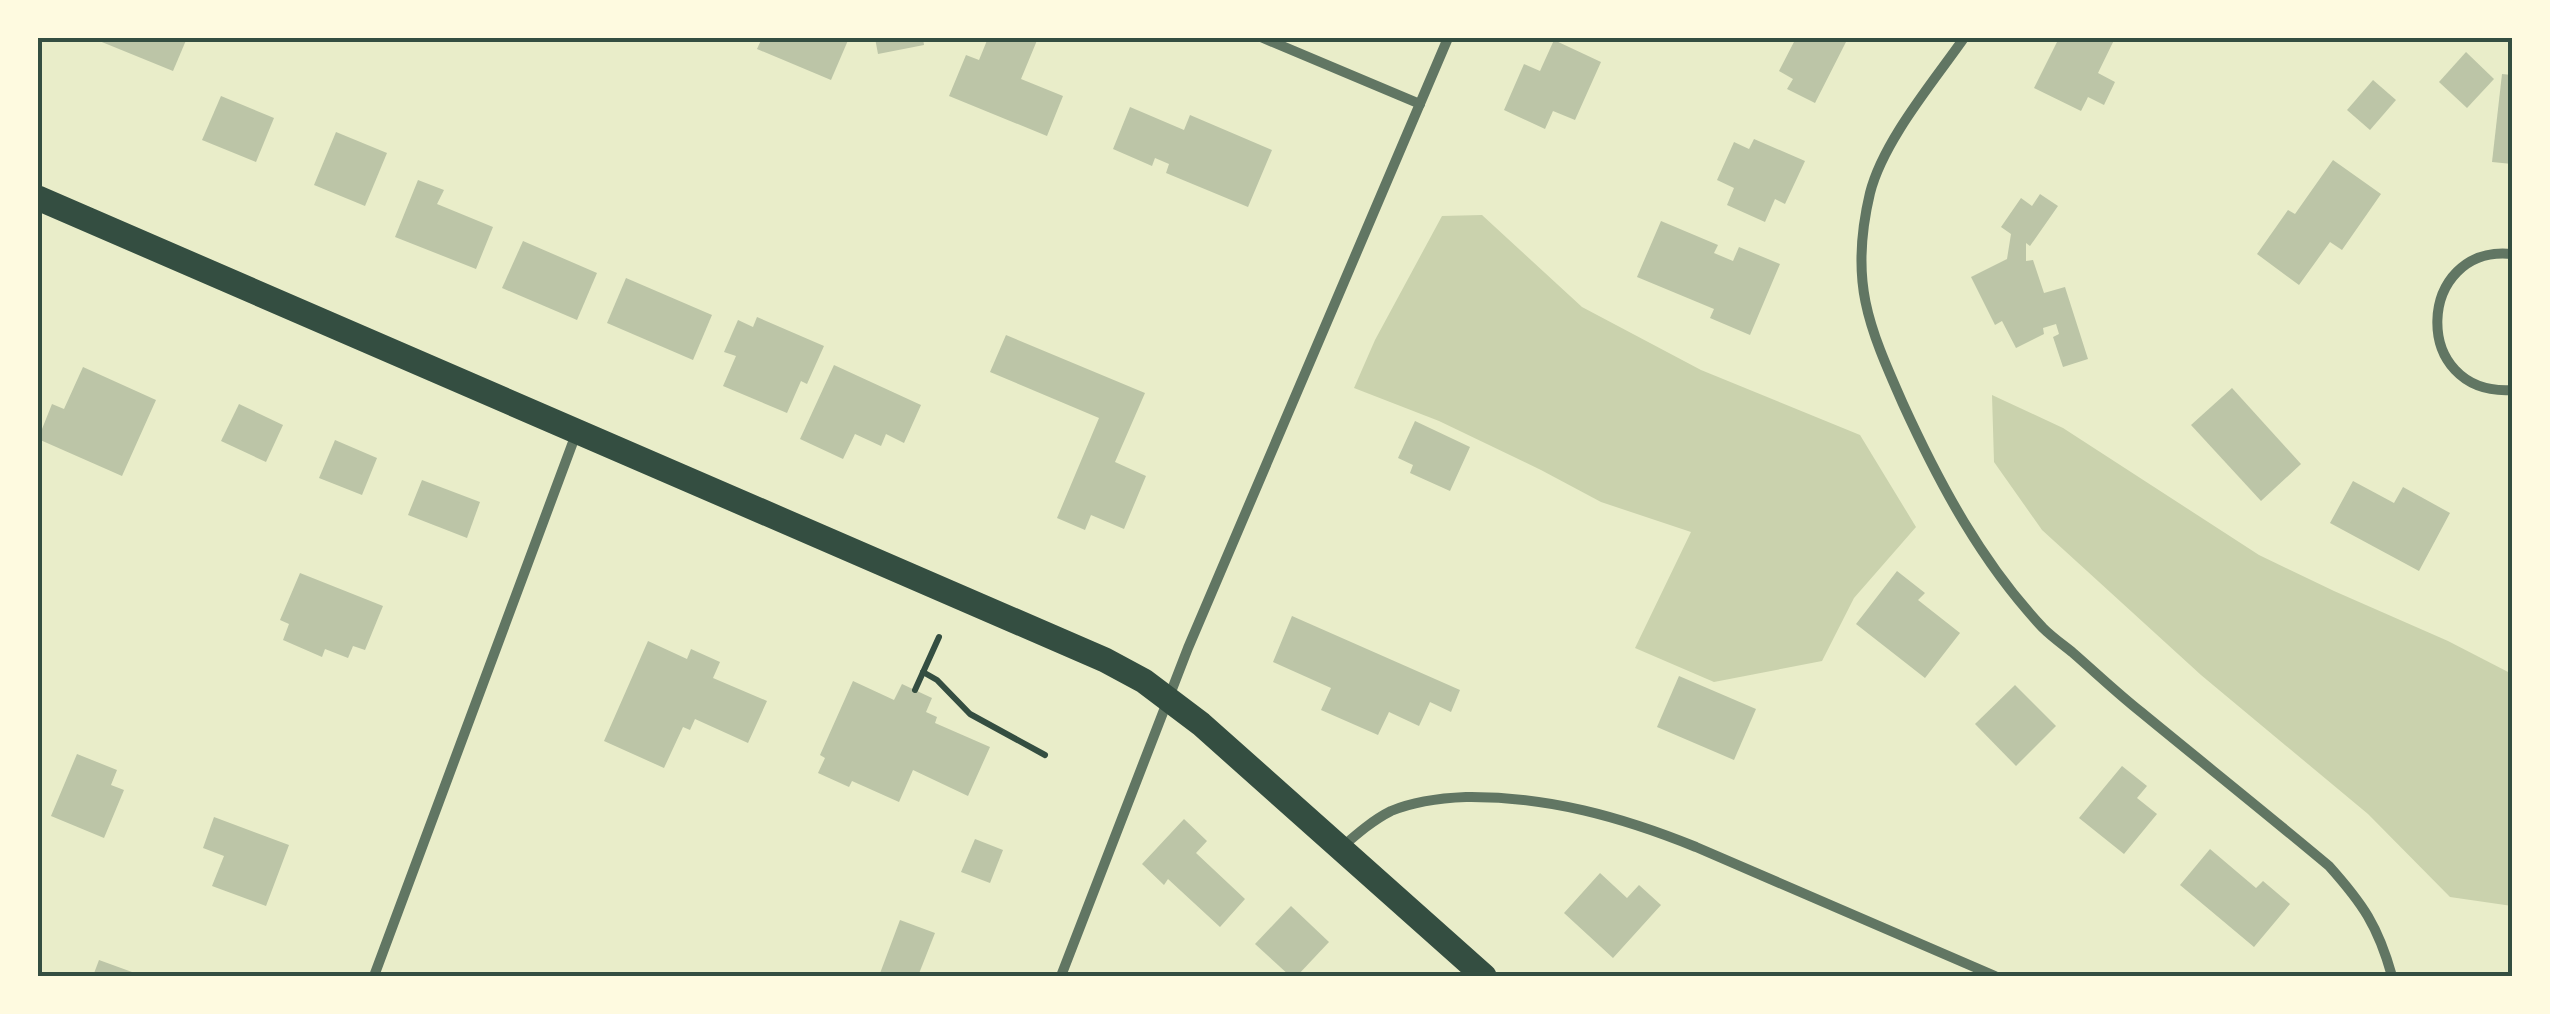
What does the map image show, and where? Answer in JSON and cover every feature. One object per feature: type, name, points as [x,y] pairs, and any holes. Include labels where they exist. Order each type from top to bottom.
[{"type":"main road","points":[[38,198],[1105,660],[1168,698],[1201,724],[1484,976]]},
{"type":"street","points":[[1263,38],[1420,104]]},
{"type":"street","points":[[1061,976],[1168,698],[1448,38]]},
{"type":"street","points":[[1964,38],[1896,137],[1878,172],[1860,252],[1868,318],[1922,446],[1956,511],[1996,572],[2045,630],[2329,866],[2355,895],[2377,930],[2392,976]]},
{"type":"street","points":[[2512,254],[2490,255],[2462,268],[2443,292],[2436,321],[2442,351],[2460,375],[2486,388],[2512,390]]},
{"type":"street","points":[[374,976],[578,430]]},
{"type":"street","points":[[1341,848],[1389,812],[1444,798],[1492,797],[1572,806],[1668,836],[1994,976]]},
{"type":"path","points":[[914,690],[940,636]]},
{"type":"path","points":[[923,672],[937,680],[970,714],[1045,755]]},
{"type":"green space","points":[[1482,215],[1582,307],[1701,370],[1860,435],[1916,527],[1854,598],[1822,661],[1714,682],[1635,648],[1691,532],[1601,502],[1439,421],[1354,388],[1375,340],[1442,216]]},
{"type":"green space","points":[[1992,395],[2063,428],[2259,555],[2512,674],[2512,906],[2450,897],[2368,814],[2201,675],[2042,530],[1994,462]]},
{"type":"building","points":[[92,38],[187,38],[173,71]]},
{"type":"building","points":[[762,38],[849,38],[831,80],[757,49]]},
{"type":"building","points":[[875,38],[923,38],[924,45],[878,54]]},
{"type":"building","points":[[988,38],[1038,38],[1021,79],[1063,96],[1047,136],[949,96],[966,55],[979,60]]},
{"type":"building","points":[[1796,38],[1848,38],[1815,103],[1787,89],[1793,79],[1779,71]]},
{"type":"building","points":[[2059,38],[2115,38],[2098,73],[2115,82],[2104,105],[2088,97],[2081,111],[2034,88]]},
{"type":"building","points":[[1554,40],[1601,62],[1575,120],[1553,111],[1545,129],[1504,110],[1524,64],[1540,71]]},
{"type":"building","points":[[2466,52],[2494,79],[2467,108],[2439,82]]},
{"type":"building","points":[[2502,74],[2512,75],[2512,164],[2492,162]]},
{"type":"building","points":[[2373,80],[2396,100],[2370,130],[2347,110]]},
{"type":"building","points":[[221,96],[274,118],[256,162],[202,140]]},
{"type":"building","points":[[1130,107],[1184,130],[1190,115],[1272,150],[1248,207],[1166,173],[1169,164],[1155,158],[1152,166],[1113,149]]},
{"type":"building","points":[[336,132],[387,153],[365,206],[314,185]]},
{"type":"building","points":[[1754,139],[1805,161],[1785,204],[1775,199],[1765,222],[1727,205],[1734,188],[1717,180],[1734,142],[1749,149]]},
{"type":"building","points":[[2333,160],[2381,194],[2342,250],[2330,242],[2299,285],[2257,254],[2288,210],[2295,214]]},
{"type":"building","points":[[418,180],[444,190],[437,204],[493,227],[476,269],[395,237]]},
{"type":"building","points":[[2040,194],[2058,206],[2030,246],[2026,243],[2026,261],[2033,260],[2044,293],[2065,287],[2088,359],[2063,367],[2053,337],[2059,334],[2056,324],[2043,328],[2044,334],[2016,348],[2002,321],[1995,325],[1971,277],[2007,259],[2011,234],[2001,227],[2021,198],[2032,206]]},
{"type":"building","points":[[1661,221],[1718,245],[1714,253],[1733,261],[1739,247],[1780,264],[1750,335],[1710,318],[1714,309],[1637,277]]},
{"type":"building","points":[[523,241],[597,273],[577,320],[502,288]]},
{"type":"building","points":[[626,278],[712,315],[693,360],[607,323]]},
{"type":"building","points":[[757,317],[824,346],[807,384],[801,381],[787,413],[723,386],[736,356],[724,352],[738,320],[753,327]]},
{"type":"building","points":[[1006,335],[1145,393],[1115,462],[1146,476],[1124,529],[1091,515],[1085,530],[1057,518],[1099,418],[990,372]]},
{"type":"building","points":[[834,365],[921,405],[904,443],[886,434],[881,446],[855,434],[843,459],[800,439]]},
{"type":"building","points":[[83,367],[156,400],[122,476],[38,439],[52,404],[64,409]]},
{"type":"building","points":[[2232,388],[2301,464],[2261,501],[2191,425]]},
{"type":"building","points":[[239,404],[283,425],[266,462],[221,441]]},
{"type":"building","points":[[1415,421],[1470,447],[1450,491],[1410,473],[1413,465],[1398,458]]},
{"type":"building","points":[[335,440],[377,458],[362,495],[319,478]]},
{"type":"building","points":[[422,480],[480,502],[467,538],[408,515]]},
{"type":"building","points":[[2353,481],[2394,503],[2403,487],[2450,513],[2419,571],[2330,523]]},
{"type":"building","points":[[1897,571],[1925,593],[1918,600],[1960,633],[1925,678],[1856,624]]},
{"type":"building","points":[[300,573],[383,606],[365,650],[353,646],[348,658],[325,649],[322,657],[283,640],[289,624],[280,620]]},
{"type":"building","points":[[1292,616],[1460,690],[1451,712],[1430,702],[1419,726],[1389,712],[1378,735],[1321,710],[1331,688],[1273,662]]},
{"type":"building","points":[[648,641],[687,659],[691,649],[720,662],[713,678],[767,701],[748,743],[695,719],[690,730],[683,727],[664,768],[604,741]]},
{"type":"building","points":[[1679,676],[1756,709],[1734,760],[1657,727]]},
{"type":"building","points":[[853,681],[894,700],[902,684],[932,698],[926,712],[937,717],[935,723],[990,747],[968,796],[913,770],[899,802],[852,781],[849,787],[818,773],[825,758],[820,755]]},
{"type":"building","points":[[2015,685],[2056,726],[2016,766],[1975,724]]},
{"type":"building","points":[[77,754],[117,770],[111,785],[124,790],[104,838],[51,816]]},
{"type":"building","points":[[2122,766],[2147,786],[2137,798],[2157,814],[2124,854],[2079,818]]},
{"type":"building","points":[[214,817],[289,845],[266,906],[212,886],[224,856],[203,848]]},
{"type":"building","points":[[1184,819],[1207,841],[1196,853],[1245,899],[1220,927],[1168,879],[1164,885],[1142,864]]},
{"type":"building","points":[[975,839],[1003,850],[990,883],[961,872]]},
{"type":"building","points":[[2210,849],[2256,888],[2263,881],[2290,904],[2254,947],[2180,885]]},
{"type":"building","points":[[1600,873],[1627,898],[1639,885],[1661,905],[1613,958],[1564,913]]},
{"type":"building","points":[[1291,906],[1329,942],[1297,976],[1290,976],[1255,944]]},
{"type":"building","points":[[900,920],[935,933],[918,976],[879,976]]},
{"type":"building","points":[[99,960],[143,976],[93,976]]}]
